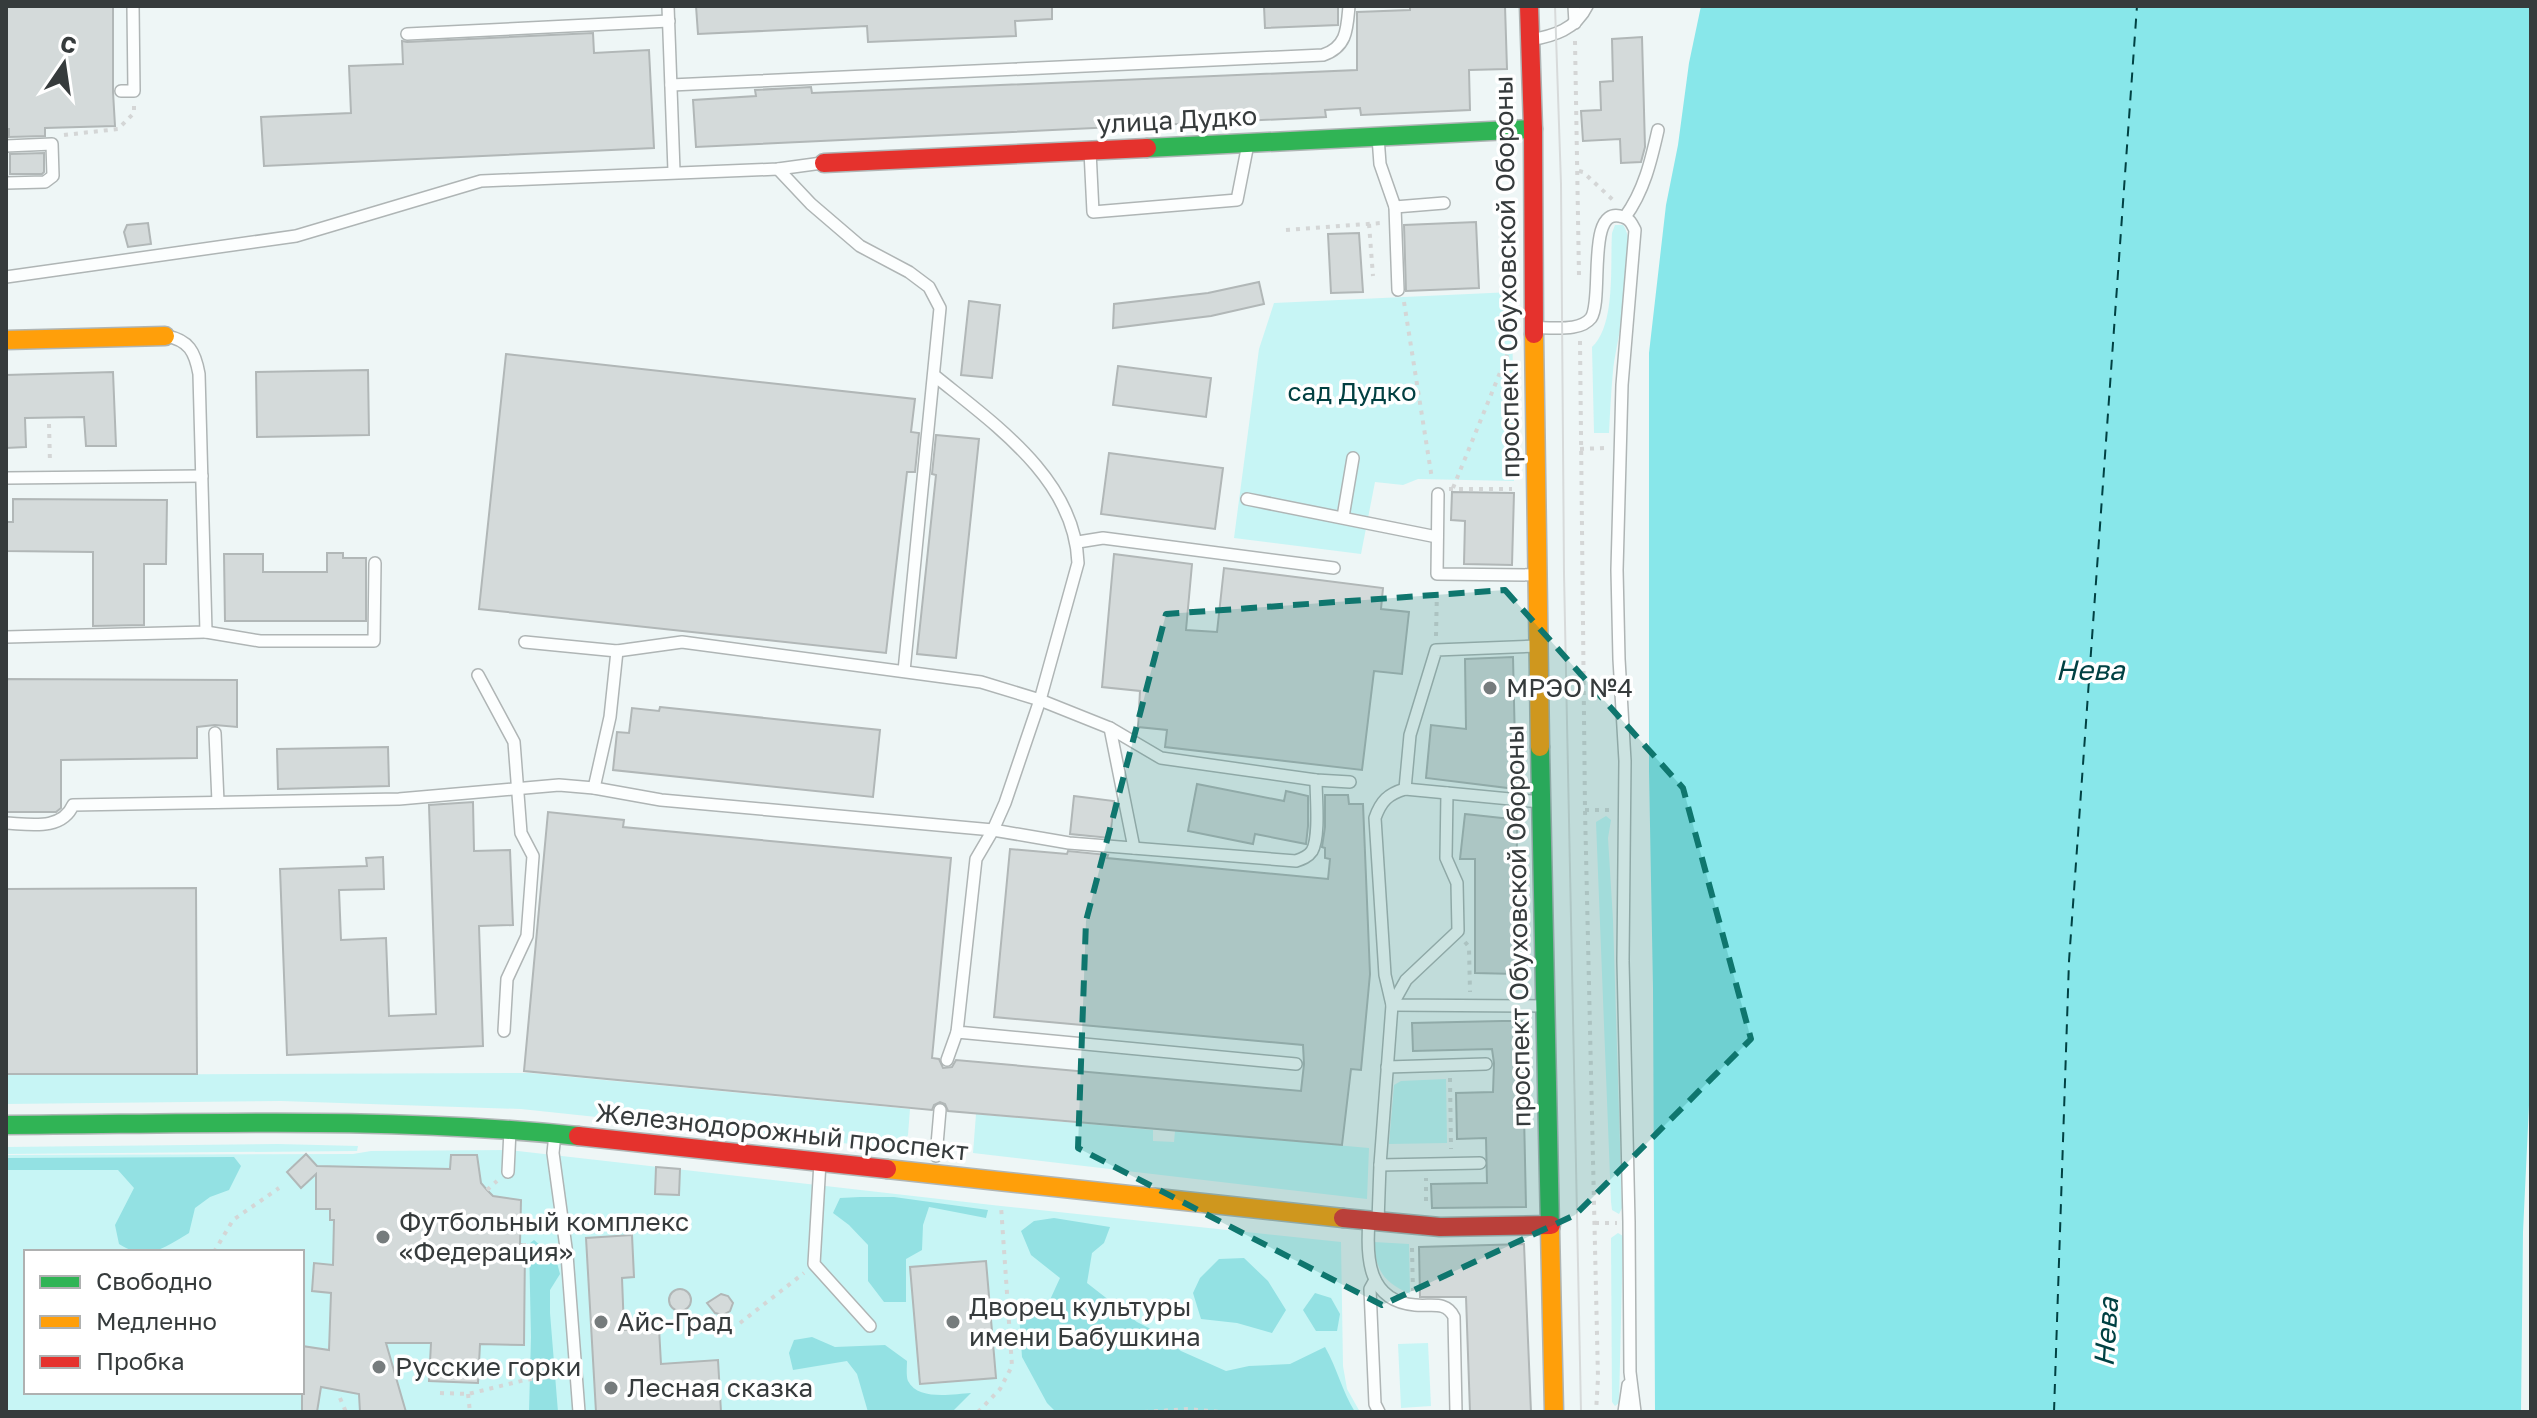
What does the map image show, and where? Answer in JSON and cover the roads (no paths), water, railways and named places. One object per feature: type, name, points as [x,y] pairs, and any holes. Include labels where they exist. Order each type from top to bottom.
[{"type":"street","name":"проспект Обуховской Обороны","points":[[1529,6],[1554,1412]]},
{"type":"street","name":"улица Дудко","points":[[824,163],[1533,129]]},
{"type":"street","points":[[6,340],[165,336]]},
{"type":"street","name":"Железнодорожный проспект","points":[[6,1125],[283,1123],[510,1129],[1374,1221],[1440,1227],[1551,1225]]},
{"type":"lane","points":[[121,91],[134,91],[133,6]]},
{"type":"lane","points":[[668,6],[674,171]]},
{"type":"lane","points":[[671,85],[1323,55],[1335,51],[1341,43],[1349,6]]},
{"type":"lane","points":[[1574,6],[1575,23]]},
{"type":"lane","points":[[1530,40],[1556,34],[1575,23],[1587,6]]},
{"type":"lane","points":[[407,34],[669,21]]},
{"type":"lane","points":[[1621,216],[1636,202],[1658,130]]},
{"type":"lane","points":[[1378,136],[1380,164],[1395,207],[1398,290]]},
{"type":"lane","points":[[1090,150],[1093,212],[1237,200],[1248,143]]},
{"type":"lane","points":[[6,146],[52,144],[53,176],[45,182],[6,183]]},
{"type":"lane","points":[[6,277],[296,236],[481,181],[778,169],[824,163]]},
{"type":"lane","points":[[778,169],[811,204],[860,246],[909,272],[929,287],[940,308],[904,671]]},
{"type":"lane","points":[[1395,207],[1444,203]]},
{"type":"lane","points":[[1534,328],[1579,327],[1590,319],[1596,306],[1600,230],[1610,216],[1621,216],[1631,221],[1635,230],[1622,385],[1617,570],[1625,761],[1623,961],[1630,1372],[1635,1412]]},
{"type":"lane","points":[[165,336],[179,338],[196,357],[199,374],[206,632]]},
{"type":"lane","points":[[935,376],[1010,437],[1038,467],[1059,499],[1078,542],[1078,563],[1040,700],[1005,803],[976,859],[957,1032],[947,1060]]},
{"type":"lane","points":[[1343,517],[1353,458]]},
{"type":"lane","points":[[6,478],[202,476]]},
{"type":"lane","points":[[1438,494],[1437,574],[1537,575]]},
{"type":"lane","points":[[1247,499],[1437,537]]},
{"type":"lane","points":[[1078,542],[1103,538],[1334,568]]},
{"type":"lane","points":[[6,637],[206,632],[260,641],[374,641],[375,563]]},
{"type":"lane","points":[[525,642],[617,651],[682,642],[981,682],[1040,700],[1110,728],[1161,758],[1350,782]]},
{"type":"lane","points":[[1405,789],[1410,735],[1436,650],[1538,646]]},
{"type":"lane","points":[[594,788],[610,717],[617,651]]},
{"type":"lane","points":[[478,675],[514,742],[521,833],[533,856],[527,936],[507,979],[504,1031]]},
{"type":"lane","points":[[1110,728],[1134,848]]},
{"type":"lane","points":[[215,733],[218,802]]},
{"type":"lane","points":[[6,823],[60,821],[73,805],[399,799],[559,785],[661,800],[993,830],[1069,843],[1296,861],[1304,859],[1311,852],[1315,840],[1316,780]]},
{"type":"lane","points":[[1456,1412],[1454,1317],[1451,1311],[1441,1305],[1413,1305],[1390,1297],[1375,1280],[1367,1248],[1374,1221],[1380,1165],[1392,1005],[1385,975],[1375,818],[1380,804],[1391,793],[1405,789],[1542,802]]},
{"type":"lane","points":[[1392,1005],[1406,980],[1458,931],[1457,883],[1446,858],[1447,793]]},
{"type":"lane","points":[[1392,1005],[1546,1006]]},
{"type":"lane","points":[[957,1032],[1296,1064]]},
{"type":"lane","points":[[1387,1067],[1486,1064]]},
{"type":"lane","points":[[936,1156],[940,1110]]},
{"type":"lane","points":[[508,1172],[510,1129]]},
{"type":"lane","points":[[555,1134],[553,1153],[567,1255],[579,1412]]},
{"type":"lane","points":[[820,1162],[814,1264],[870,1326]]},
{"type":"lane","points":[[1380,1165],[1480,1163]]},
{"type":"lane","points":[[1375,1280],[1370,1289],[1375,1404],[1379,1412]]},
{"type":"lane","points":[[1624,1412],[1630,1372]]},
{"type":"water","name":"Нева","points":[[1701,6],[2531,6],[2531,1063],[2523,1232],[2521,1412],[1655,1412],[1649,353],[1666,205]]},
{"type":"tram line","points":[[1555,6],[1561,184],[1564,574],[1581,1412]]},
{"type":"place","name":"МРЭО №4","points":[[1490,688]]},
{"type":"place","name":"Футбольный комплекс «Федерация»","points":[[383,1237]]},
{"type":"place","name":"Айс-Град","points":[[601,1322]]},
{"type":"place","name":"Дворец культуры имени Бабушкина","points":[[953,1322]]},
{"type":"place","name":"Русские горки","points":[[379,1367]]},
{"type":"place","name":"Лесная сказка","points":[[611,1388]]},
{"type":"park label","name":"сад Дудко","points":[[1352,392]]}]
